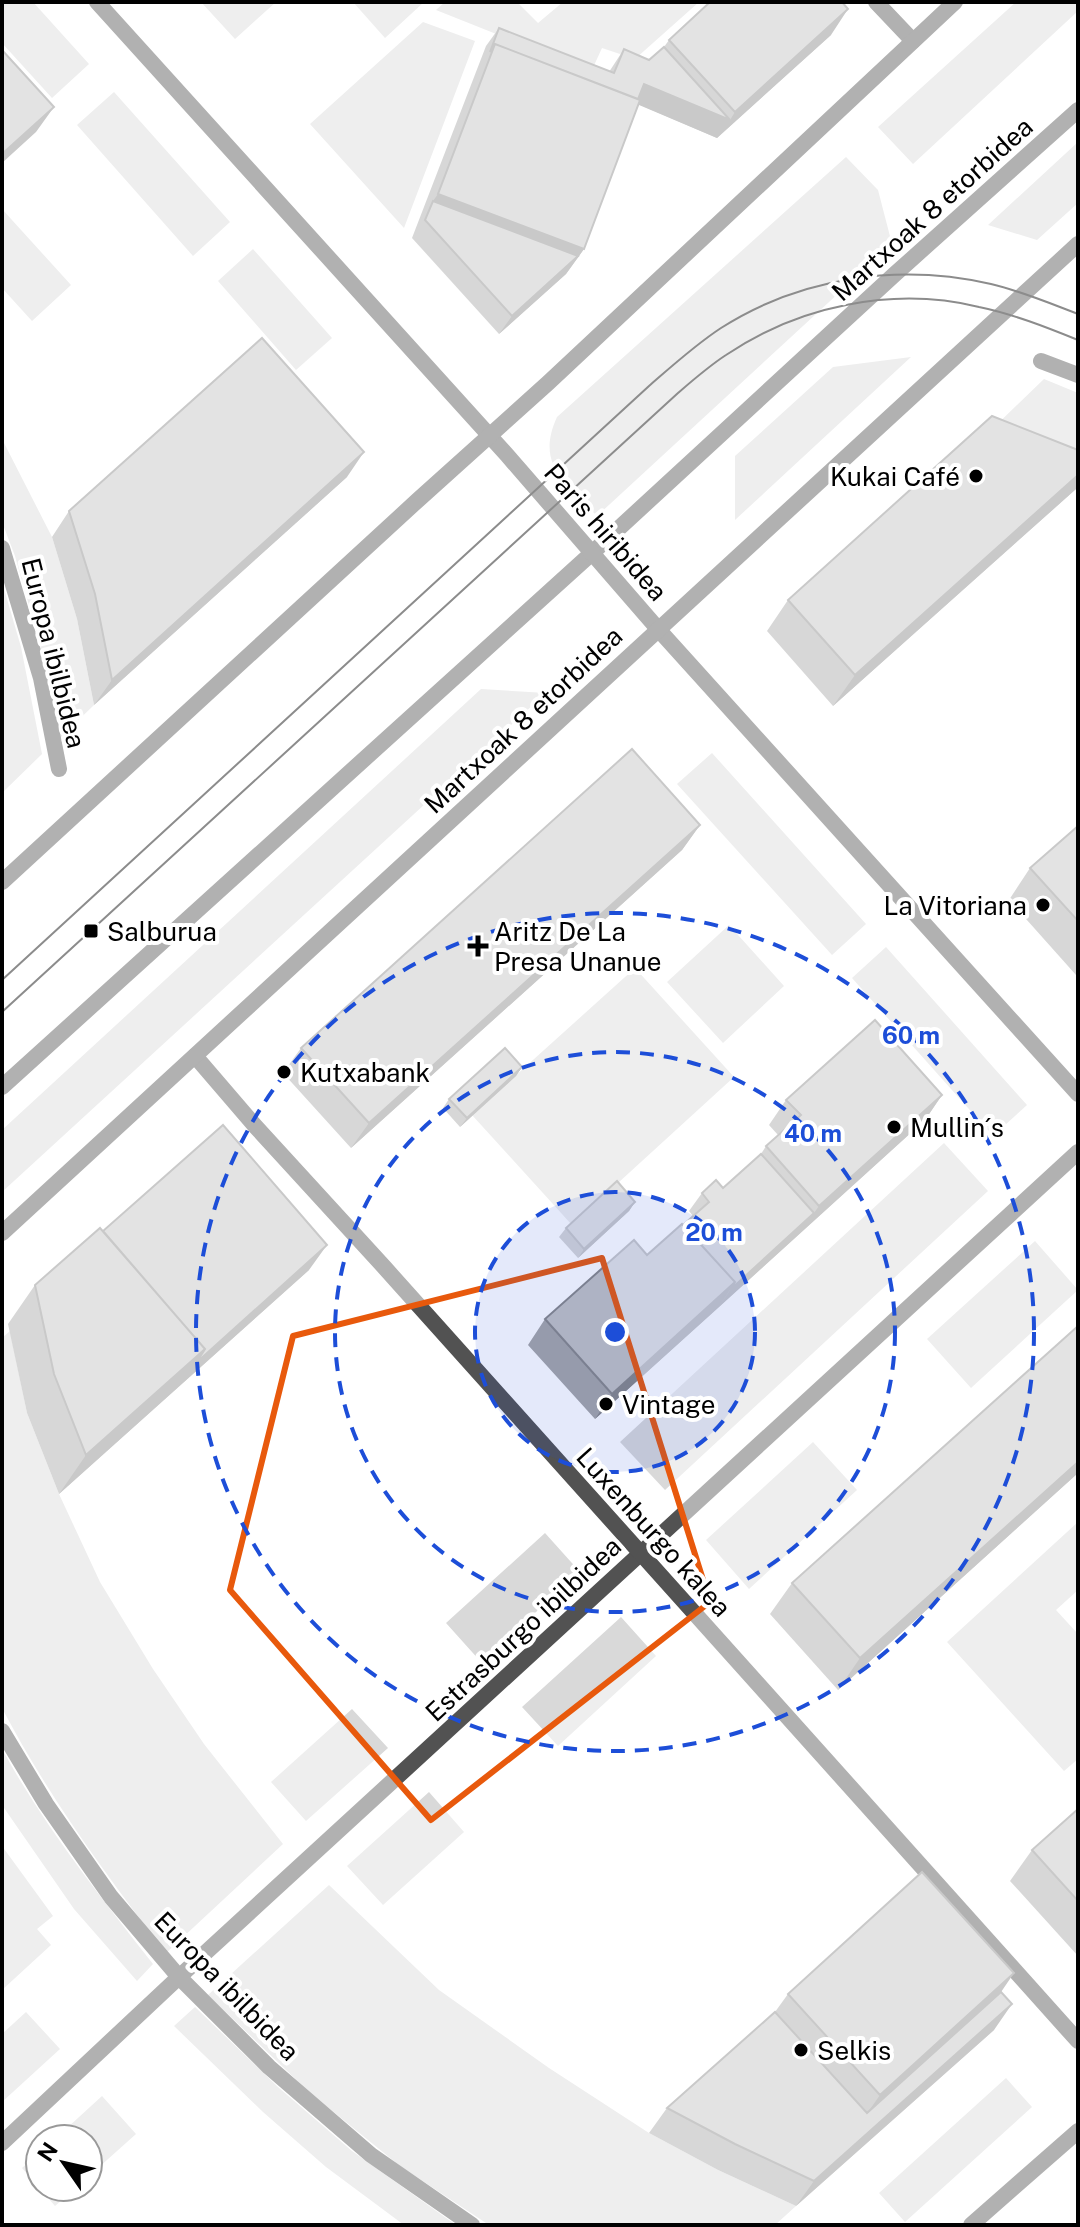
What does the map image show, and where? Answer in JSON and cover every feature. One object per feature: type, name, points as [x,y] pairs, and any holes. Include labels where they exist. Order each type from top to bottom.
[{"type":"street","name":"Paris hiribidea","points":[[97,2],[1078,1094]]},
{"type":"street","points":[[876,2],[913,41]]},
{"type":"street","points":[[2,882],[548,383],[955,2]]},
{"type":"street","name":"Martxoak 8 etorbidea","points":[[2,1087],[1078,110]]},
{"type":"street","name":"Martxoak 8 etorbidea","points":[[2,1233],[1078,244]]},
{"type":"street","points":[[1041,361],[1078,375]]},
{"type":"street","name":"Europa ibilbidea","points":[[2,548],[41,678],[59,769]]},
{"type":"street","name":"Luxenburgo kalea","points":[[195,1056],[266,1139],[1078,2041]]},
{"type":"street","name":"Estrasburgo ibilbidea","points":[[2,2143],[1078,1152]]},
{"type":"street","name":"Europa ibilbidea","points":[[2,1731],[46,1804],[111,1897],[179,1977],[269,2067],[371,2155],[472,2225]]},
{"type":"street","points":[[971,2225],[1078,2131]]},
{"type":"highlighted area","points":[[602,1258],[710,1602],[431,1820],[230,1590],[293,1336]]},
{"type":"shaded area","points":[[2,2],[33,2],[89,64],[52,98],[2,43]]},
{"type":"shaded area","points":[[201,2],[276,2],[235,39]]},
{"type":"shaded area","points":[[353,2],[424,2],[385,38]]},
{"type":"shaded area","points":[[445,2],[517,2],[538,23],[563,2],[699,2],[635,59],[602,48],[591,72],[436,10]]},
{"type":"shaded area","points":[[1016,2],[1078,2],[1078,11],[913,164],[878,127]]},
{"type":"shaded area","points":[[423,22],[475,41],[404,228],[310,124]]},
{"type":"shaded area","points":[[114,92],[230,222],[193,256],[77,125]]},
{"type":"shaded area","points":[[1078,142],[1078,203],[1037,240],[988,225]]},
{"type":"shaded area","points":[[846,157],[878,190],[892,244],[597,516],[565,483],[552,461],[551,434],[557,417]]},
{"type":"shaded area","points":[[2,209],[71,285],[32,321],[2,288]]},
{"type":"shaded area","points":[[253,249],[332,338],[296,370],[218,281]]},
{"type":"shaded area","points":[[911,357],[735,520],[735,456],[833,367]]},
{"type":"shaded area","points":[[1044,379],[1078,393],[1078,471],[986,435]]},
{"type":"shaded area","points":[[2,439],[52,537],[77,619],[94,705],[60,738],[40,644],[2,522]]},
{"type":"shaded area","points":[[2,582],[21,647],[42,754],[2,793]]},
{"type":"shaded area","points":[[481,689],[546,693],[2,1192],[2,1130]]},
{"type":"shaded area","points":[[712,753],[866,924],[832,955],[677,784]]},
{"type":"shaded area","points":[[729,925],[784,986],[723,1043],[667,982]]},
{"type":"shaded area","points":[[886,947],[1027,1105],[993,1136],[852,978]]},
{"type":"shaded area","points":[[635,968],[734,1077],[572,1225],[472,1115]]},
{"type":"shaded area","points":[[944,1143],[988,1191],[665,1490],[620,1442]]},
{"type":"shaded area","points":[[1035,1241],[1078,1290],[971,1388],[927,1339]]},
{"type":"shaded area","points":[[10,1331],[27,1413],[59,1494],[100,1582],[204,1744],[283,1844],[166,1953],[79,1834],[2,1708],[2,1338]]},
{"type":"shaded area","points":[[813,1442],[857,1490],[749,1589],[706,1540]]},
{"type":"shaded area","points":[[1078,1522],[1078,1590],[1056,1610],[1078,1634],[1078,1759],[1064,1771],[947,1642]]},
{"type":"shaded area","points":[[545,1533],[580,1572],[481,1662],[446,1623]]},
{"type":"shaded area","points":[[621,1617],[656,1656],[558,1746],[522,1707]]},
{"type":"shaded area","points":[[352,1709],[388,1748],[306,1821],[271,1782]]},
{"type":"shaded area","points":[[2,1749],[54,1833],[153,1964],[137,1981],[74,1909],[2,1805]]},
{"type":"shaded area","points":[[429,1792],[464,1832],[383,1905],[347,1866]]},
{"type":"shaded area","points":[[2,1846],[53,1916],[37,1929],[51,1945],[2,1990]]},
{"type":"shaded area","points":[[329,1885],[439,1990],[549,2068],[649,2133],[718,2170],[796,2206],[775,2225],[489,2225],[400,2166],[309,2092],[208,1995]]},
{"type":"shaded area","points":[[195,2007],[278,2087],[352,2151],[456,2225],[404,2225],[326,2167],[263,2112],[174,2026]]},
{"type":"shaded area","points":[[26,2012],[60,2049],[2,2102],[2,2034]]},
{"type":"shaded area","points":[[1006,2078],[1032,2107],[905,2222],[879,2193]]},
{"type":"shaded area","points":[[102,2096],[136,2134],[104,2163],[104,2123],[72,2123]]},
{"type":"building","points":[[710,2],[842,2],[848,9],[735,112],[669,40]]},
{"type":"building","points":[[499,28],[614,73],[624,49],[649,60],[664,47],[730,120],[644,84],[638,99],[495,44],[490,52]]},
{"type":"building","points":[[495,44],[640,100],[584,249],[438,194]]},
{"type":"building","points":[[2,50],[54,107],[2,154]]},
{"type":"building","points":[[433,201],[578,256],[512,316],[425,220]]},
{"type":"building","points":[[262,338],[364,452],[112,680],[95,594],[69,511]]},
{"type":"building","points":[[992,416],[1078,450],[1078,475],[855,675],[788,600]]},
{"type":"building","points":[[632,749],[700,825],[369,1123],[301,1048]]},
{"type":"building","points":[[1078,826],[1078,921],[1030,868]]},
{"type":"building","points":[[875,1020],[942,1095],[819,1206],[766,1146],[801,1115],[786,1100]]},
{"type":"building","points":[[505,1048],[522,1067],[467,1118],[449,1099]]},
{"type":"building","points":[[223,1125],[327,1245],[196,1363],[205,1349],[103,1231]]},
{"type":"building","points":[[761,1154],[814,1213],[730,1290],[735,1282],[683,1225],[709,1202],[702,1193],[716,1180],[723,1188]]},
{"type":"building","points":[[617,1181],[635,1202],[584,1249],[566,1228]]},
{"type":"building","points":[[682,1224],[735,1282],[612,1394],[545,1319],[634,1240],[647,1255]]},
{"type":"building","points":[[100,1228],[205,1349],[86,1455],[54,1374],[35,1285]]},
{"type":"building","points":[[1078,1326],[1078,1462],[860,1658],[792,1583]]},
{"type":"building","points":[[1078,1809],[1078,1901],[1032,1850]]},
{"type":"building","points":[[922,1872],[1014,1973],[880,2095],[788,1994]]},
{"type":"building","points":[[1001,1992],[1012,2004],[814,2181],[667,2108],[775,2012],[867,2113]]},
{"type":"tram line","points":[[2,980],[649,386],[721,328],[752,311],[817,286],[886,275],[921,275],[991,284],[1078,314]]},
{"type":"tram line","points":[[2,1012],[678,393],[726,355],[784,324],[815,313],[880,300],[946,301],[979,307],[1017,317],[1078,340]]},
{"type":"place","name":"Kukai Café","points":[[976,476]]},
{"type":"place","name":"La Vitoriana","points":[[1043,905]]},
{"type":"place","name":"Salburua","points":[[91,931]]},
{"type":"place","name":"Aritz De La Presa Unanue","points":[[478,946]]},
{"type":"place","name":"Kutxabank","points":[[284,1072]]},
{"type":"place","name":"Mullin´s","points":[[894,1127]]},
{"type":"place","name":"Vintage","points":[[606,1404]]},
{"type":"place","name":"Selkis","points":[[801,2050]]}]
